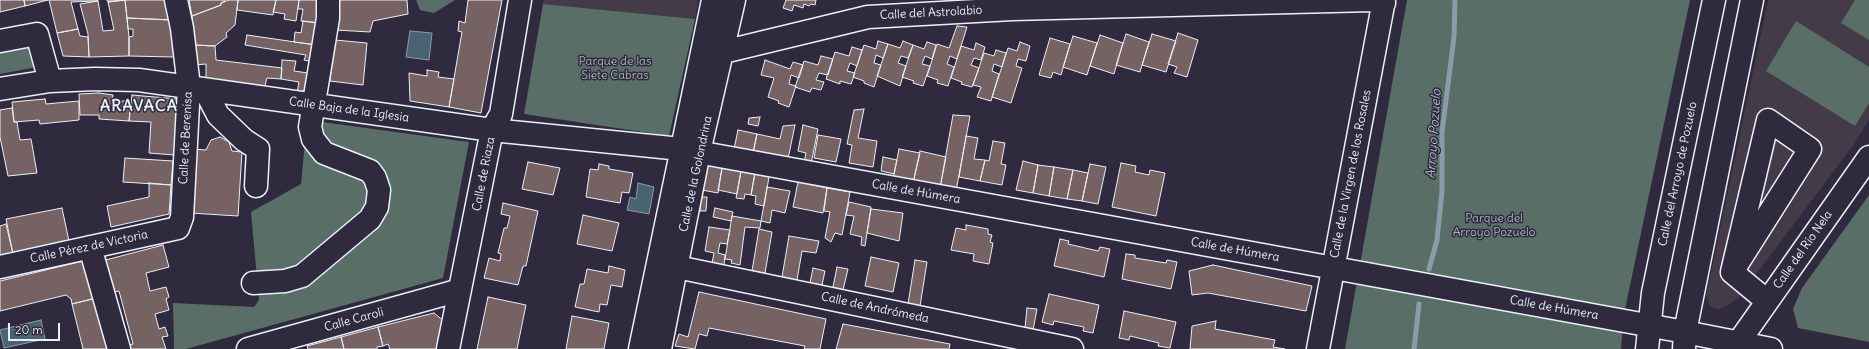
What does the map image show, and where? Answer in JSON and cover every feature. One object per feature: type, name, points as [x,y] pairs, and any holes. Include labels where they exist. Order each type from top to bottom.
[{"type":"street","name":"Calle de Berenisa","points":[[176,0],[197,88],[182,217],[178,228]]},
{"type":"street","points":[[253,283],[286,281],[302,276],[370,219],[377,207],[379,190],[375,178],[370,171],[324,153],[313,139],[310,127],[315,106],[328,18],[328,0]]},
{"type":"street","name":"Calle de Riaza","points":[[448,349],[492,130],[501,114],[520,0]]},
{"type":"street","name":"Calle de la Golondrina","points":[[660,349],[677,267],[690,150],[713,0]]},
{"type":"street","name":"Calle de la Golondrina","points":[[640,349],[690,150],[723,52],[734,0]]},
{"type":"street","name":"Calle del Astrolabio","points":[[723,52],[868,17],[1012,9],[1372,0],[1384,1]]},
{"type":"street","name":"Calle del Arroyo de Pozuelo","points":[[1647,349],[1652,294],[1714,0]]},
{"type":"street","points":[[1684,340],[1752,0]]},
{"type":"street","name":"Calle de la Virgen de los Rosales","points":[[1318,349],[1384,1]]},
{"type":"street","points":[[0,41],[36,34],[50,82]]},
{"type":"street","name":"Calle Baja de la Iglesia","points":[[0,88],[95,78],[140,80],[492,130],[690,150]]},
{"type":"street","points":[[197,88],[218,115],[244,140],[258,149],[256,186]]},
{"type":"street","points":[[1768,120],[1810,149],[1732,272],[1734,264],[1768,120]]},
{"type":"street","name":"Calle de Húmera","points":[[690,150],[1648,325],[1684,340],[1738,343],[1771,349]]},
{"type":"street","name":"Calle del Río Nela","points":[[1738,343],[1869,157]]},
{"type":"street","name":"Calle Pérez de Victoria","points":[[0,267],[178,228]]},
{"type":"street","points":[[90,248],[119,349]]},
{"type":"street","name":"Calle de Andrómeda","points":[[677,267],[1072,349]]},
{"type":"street","points":[[1732,272],[1767,301]]},
{"type":"street","name":"Calle Caroli","points":[[248,349],[294,343],[298,334],[460,290]]},
{"type":"shaded area","points":[[544,0],[698,0],[695,19],[543,4]]},
{"type":"shaded area","points":[[1768,0],[1869,0],[1869,119],[1855,143],[1739,297],[1720,309],[1713,308],[1709,304],[1706,296]]},
{"type":"green space","points":[[416,0],[455,0],[434,13],[420,10]]},
{"type":"green space","name":"Parque del Arroyo Pozuelo","points":[[1407,0],[1690,0],[1624,314],[1621,349],[1345,349]]},
{"type":"green space","points":[[1855,0],[1869,0],[1869,40],[1841,23]]},
{"type":"green space","name":"Parque de las Siete Cabras","points":[[543,4],[695,19],[669,136],[524,114]]},
{"type":"green space","points":[[1796,21],[1869,67],[1869,103],[1855,126],[1766,71]]},
{"type":"green space","points":[[34,45],[42,66],[0,74],[0,52]]},
{"type":"green space","points":[[307,120],[469,142],[443,278],[186,349],[174,349],[173,303],[254,307],[259,300],[251,212],[301,184]]},
{"type":"green space","points":[[1869,195],[1869,342],[1798,328],[1793,309],[1802,288]]},
{"type":"water","points":[[410,31],[432,33],[429,60],[406,57]]},
{"type":"water","points":[[638,183],[654,187],[649,214],[627,210],[630,197],[636,199]]},
{"type":"water","points":[[41,320],[45,339],[4,348],[0,330]]},
{"type":"building","points":[[0,0],[24,0],[25,6],[0,12]]},
{"type":"building","points":[[24,0],[48,0],[25,6]]},
{"type":"building","points":[[49,0],[98,1],[71,2],[78,29],[57,33]]},
{"type":"building","points":[[107,0],[125,0],[108,2]]},
{"type":"building","points":[[125,0],[166,0],[172,20],[127,18]]},
{"type":"building","points":[[125,0],[129,37],[129,56],[89,57],[88,34],[80,4],[98,1],[103,31],[114,30],[108,2]]},
{"type":"building","points":[[189,0],[225,1],[221,3],[221,5],[192,16]]},
{"type":"building","points":[[229,0],[238,0],[235,25],[226,33],[227,37],[215,46],[194,45],[192,16],[221,5],[221,3]]},
{"type":"building","points":[[238,0],[276,0],[273,15],[237,10]]},
{"type":"building","points":[[276,0],[299,0],[296,21],[284,19],[285,14],[273,12]]},
{"type":"building","points":[[299,0],[321,0],[319,23],[301,21],[303,9],[298,9]]},
{"type":"building","points":[[340,0],[407,0],[408,14],[373,21],[370,32],[336,30]]},
{"type":"building","points":[[468,0],[502,0],[481,113],[449,107],[462,32],[458,31],[459,21],[465,23]]},
{"type":"building","points":[[786,0],[816,0],[815,5],[811,4],[809,6],[804,4],[803,8],[794,5],[792,11],[783,8]]},
{"type":"building","points":[[127,18],[172,20],[174,57],[129,56],[129,37],[133,36],[133,29],[128,29]]},
{"type":"building","points":[[303,21],[319,23],[316,45],[294,42],[295,32],[301,33]]},
{"type":"building","points":[[957,26],[967,27],[957,59],[950,56],[947,64],[954,67],[948,86],[937,83],[938,80],[927,76],[937,44],[949,48]]},
{"type":"building","points":[[78,29],[80,36],[88,37],[89,57],[63,56],[57,33]]},
{"type":"building","points":[[1178,33],[1198,40],[1187,77],[1174,73],[1177,67],[1168,64]]},
{"type":"building","points":[[1126,34],[1149,42],[1140,72],[1116,65]]},
{"type":"building","points":[[1152,34],[1176,41],[1166,72],[1142,65]]},
{"type":"building","points":[[247,35],[316,45],[313,62],[304,60],[306,55],[245,45]]},
{"type":"building","points":[[1100,35],[1123,43],[1114,74],[1090,66]]},
{"type":"building","points":[[1073,36],[1097,43],[1087,75],[1063,67]]},
{"type":"building","points":[[1050,38],[1070,44],[1061,75],[1053,72],[1051,78],[1039,75]]},
{"type":"building","points":[[335,40],[367,43],[363,85],[330,81]]},
{"type":"building","points":[[878,41],[888,44],[883,58],[876,55],[874,63],[881,65],[874,87],[853,77],[864,45],[876,49]]},
{"type":"building","points":[[903,41],[913,45],[908,58],[901,56],[898,63],[906,66],[900,86],[877,76],[888,44],[900,48]]},
{"type":"building","points":[[927,42],[936,45],[932,59],[925,56],[922,64],[930,66],[923,86],[902,77],[913,45],[924,49]]},
{"type":"building","points":[[1020,42],[1030,46],[1026,61],[1018,59],[1016,66],[1022,68],[1011,103],[992,97],[1008,48],[1017,51]]},
{"type":"building","points":[[976,43],[985,47],[981,60],[974,58],[971,65],[979,68],[972,87],[961,84],[962,82],[951,78],[961,46],[974,50]]},
{"type":"building","points":[[194,45],[215,46],[216,60],[282,68],[281,79],[267,78],[264,89],[206,79],[206,64],[194,65]]},
{"type":"building","points":[[852,47],[862,50],[857,66],[850,63],[847,71],[855,73],[851,84],[840,81],[840,84],[826,79],[835,52],[849,56]]},
{"type":"building","points":[[996,50],[1006,53],[1002,67],[994,64],[992,71],[999,74],[991,101],[977,97],[981,87],[973,85],[984,53],[994,56]]},
{"type":"building","points":[[821,56],[833,59],[828,75],[819,73],[816,80],[824,82],[821,90],[812,88],[810,92],[795,87],[804,61],[818,65]]},
{"type":"building","points":[[282,60],[296,61],[294,71],[315,74],[312,96],[297,93],[299,82],[281,79]]},
{"type":"building","points":[[765,60],[790,69],[793,62],[803,65],[799,78],[791,75],[789,84],[796,86],[789,107],[768,97],[774,78],[761,75]]},
{"type":"building","points":[[427,70],[439,72],[438,77],[454,79],[449,107],[410,101],[409,73],[427,76]]},
{"type":"building","points":[[99,93],[113,95],[112,101],[131,101],[129,121],[99,119],[99,115],[80,115],[79,94]]},
{"type":"building","points":[[132,95],[178,99],[174,155],[149,153],[151,122],[129,121]]},
{"type":"building","points":[[45,99],[46,104],[79,101],[79,120],[40,124],[39,120],[14,122],[12,102]]},
{"type":"building","points":[[12,108],[14,122],[17,122],[20,140],[31,139],[37,173],[8,176],[0,137],[0,110]]},
{"type":"building","points":[[864,109],[858,138],[877,141],[873,167],[849,163],[852,145],[847,144],[854,110]]},
{"type":"building","points":[[953,115],[970,116],[956,191],[940,188]]},
{"type":"building","points":[[760,117],[758,126],[748,124],[749,118]]},
{"type":"building","points":[[795,125],[788,159],[753,153],[757,134],[780,139],[783,126]]},
{"type":"building","points":[[803,125],[818,129],[811,164],[804,163],[806,153],[798,151]]},
{"type":"building","points":[[738,130],[757,134],[753,153],[734,149]]},
{"type":"building","points":[[818,135],[841,139],[836,162],[814,158]]},
{"type":"building","points":[[966,136],[978,138],[974,159],[985,160],[980,181],[959,177]]},
{"type":"building","points":[[220,137],[229,142],[232,151],[242,152],[238,216],[190,213],[193,149],[206,150],[211,140]]},
{"type":"building","points":[[993,141],[1005,143],[1001,164],[1006,165],[1002,185],[980,181],[985,160],[989,161]]},
{"type":"building","points":[[899,149],[920,153],[913,183],[893,179]]},
{"type":"building","points":[[920,151],[946,157],[940,188],[913,183]]},
{"type":"building","points":[[883,157],[897,160],[894,174],[881,171]]},
{"type":"building","points":[[125,158],[173,161],[171,185],[123,182]]},
{"type":"building","points":[[1023,161],[1038,165],[1033,193],[1016,190]]},
{"type":"building","points":[[528,162],[560,168],[553,195],[522,189]]},
{"type":"building","points":[[1121,163],[1136,166],[1135,172],[1149,175],[1150,170],[1165,173],[1156,216],[1112,207]]},
{"type":"building","points":[[599,164],[609,166],[609,169],[633,173],[629,193],[622,192],[620,203],[586,197],[590,169],[598,170]]},
{"type":"building","points":[[1090,164],[1106,167],[1098,204],[1082,201]]},
{"type":"building","points":[[710,165],[722,168],[718,193],[702,190],[704,171]]},
{"type":"building","points":[[1038,165],[1054,167],[1049,196],[1033,193]]},
{"type":"building","points":[[1054,167],[1073,170],[1067,199],[1049,196]]},
{"type":"building","points":[[722,168],[741,171],[737,194],[718,190]]},
{"type":"building","points":[[1073,170],[1088,173],[1082,201],[1067,199]]},
{"type":"building","points":[[741,171],[755,173],[751,195],[745,194],[744,199],[736,198]]},
{"type":"building","points":[[755,173],[769,177],[764,206],[755,204],[756,196],[751,195]]},
{"type":"building","points":[[798,182],[827,188],[823,213],[793,207]]},
{"type":"building","points":[[149,183],[171,185],[169,214],[111,227],[107,206],[149,197]]},
{"type":"building","points":[[767,187],[790,191],[785,213],[772,210],[770,223],[761,221]]},
{"type":"building","points":[[827,188],[850,192],[842,235],[835,233],[831,242],[825,238],[830,212],[824,211]]},
{"type":"building","points":[[701,197],[707,197],[706,211],[700,211]]},
{"type":"building","points":[[849,202],[871,207],[865,246],[861,245],[862,237],[850,234],[854,216],[846,215]]},
{"type":"building","points":[[503,203],[538,211],[526,266],[523,266],[518,285],[484,278],[489,258],[500,261],[501,254],[498,253],[504,228],[507,228],[510,216],[501,214]]},
{"type":"building","points":[[62,208],[69,241],[13,254],[6,219]]},
{"type":"building","points":[[715,208],[733,212],[731,221],[713,217]]},
{"type":"building","points":[[871,209],[903,213],[899,241],[867,233]]},
{"type":"building","points":[[583,215],[619,223],[612,251],[577,244]]},
{"type":"building","points":[[732,216],[761,221],[760,228],[745,227],[740,265],[731,263],[732,260],[725,259]]},
{"type":"building","points":[[6,224],[13,254],[0,257],[0,226]]},
{"type":"building","points":[[966,225],[988,229],[988,234],[992,235],[990,242],[993,243],[989,264],[973,261],[974,254],[951,250],[956,228],[966,230]]},
{"type":"building","points":[[709,227],[730,230],[727,244],[720,243],[718,253],[725,255],[724,265],[712,263],[714,253],[705,251]]},
{"type":"building","points":[[759,229],[772,232],[765,273],[752,271]]},
{"type":"building","points":[[789,236],[819,241],[816,253],[802,251],[797,280],[782,277]]},
{"type":"building","points":[[1060,239],[1069,241],[1068,244],[1098,251],[1100,247],[1110,249],[1104,277],[1054,266]]},
{"type":"building","points":[[163,245],[169,267],[146,273],[150,291],[166,287],[169,297],[166,299],[169,310],[155,314],[159,329],[165,327],[168,336],[162,337],[166,349],[124,349],[124,346],[133,344],[119,291],[107,294],[98,262]]},
{"type":"building","points":[[1126,254],[1135,255],[1135,258],[1166,263],[1167,260],[1177,262],[1171,289],[1122,279]]},
{"type":"building","points":[[871,257],[899,263],[893,292],[865,286]]},
{"type":"building","points":[[87,260],[96,298],[72,304],[71,299],[66,295],[0,311],[0,281]]},
{"type":"building","points":[[915,260],[927,262],[920,306],[908,304]]},
{"type":"building","points":[[1213,265],[1312,286],[1306,311],[1208,293],[1192,295],[1189,271]]},
{"type":"building","points":[[609,266],[625,270],[622,287],[611,285],[607,305],[600,304],[599,312],[575,307],[580,284],[584,284],[587,269],[608,273]]},
{"type":"building","points":[[837,267],[848,269],[843,290],[833,287]]},
{"type":"building","points":[[813,268],[825,271],[822,285],[810,283]]},
{"type":"building","points":[[699,292],[826,319],[820,349],[804,349],[805,346],[709,328],[707,336],[699,334],[695,349],[675,346],[679,334],[688,337]]},
{"type":"building","points":[[1049,294],[1099,305],[1093,333],[1083,331],[1084,327],[1054,321],[1053,325],[1042,322]]},
{"type":"building","points":[[488,297],[526,305],[517,349],[477,349]]},
{"type":"building","points":[[96,298],[110,349],[83,349],[72,304]]},
{"type":"building","points":[[1027,308],[1037,309],[1033,330],[1025,328]]},
{"type":"building","points":[[1124,311],[1176,322],[1170,348],[1158,346],[1159,343],[1130,336],[1129,340],[1119,338]]},
{"type":"building","points":[[434,313],[446,323],[440,349],[390,349],[388,344],[383,346],[378,327]]},
{"type":"building","points":[[572,316],[609,323],[604,349],[566,349]]},
{"type":"building","points":[[1216,321],[1215,329],[1275,340],[1273,347],[1285,349],[1190,349],[1192,326]]},
{"type":"building","points":[[843,324],[950,344],[949,349],[836,349]]},
{"type":"building","points":[[378,327],[383,346],[377,347],[377,349],[344,349],[341,337]]},
{"type":"building","points":[[341,337],[344,349],[308,349],[307,346]]},
{"type":"waterway","name":"Arroyo Pozuelo","points":[[1429,269],[1437,240],[1442,191],[1442,132],[1454,37],[1455,0]]},
{"type":"waterway","name":"Arroyo Pozuelo","points":[[1414,349],[1419,304]]},
{"type":"district","name":"ARAVACA","points":[[139,106]]}]
